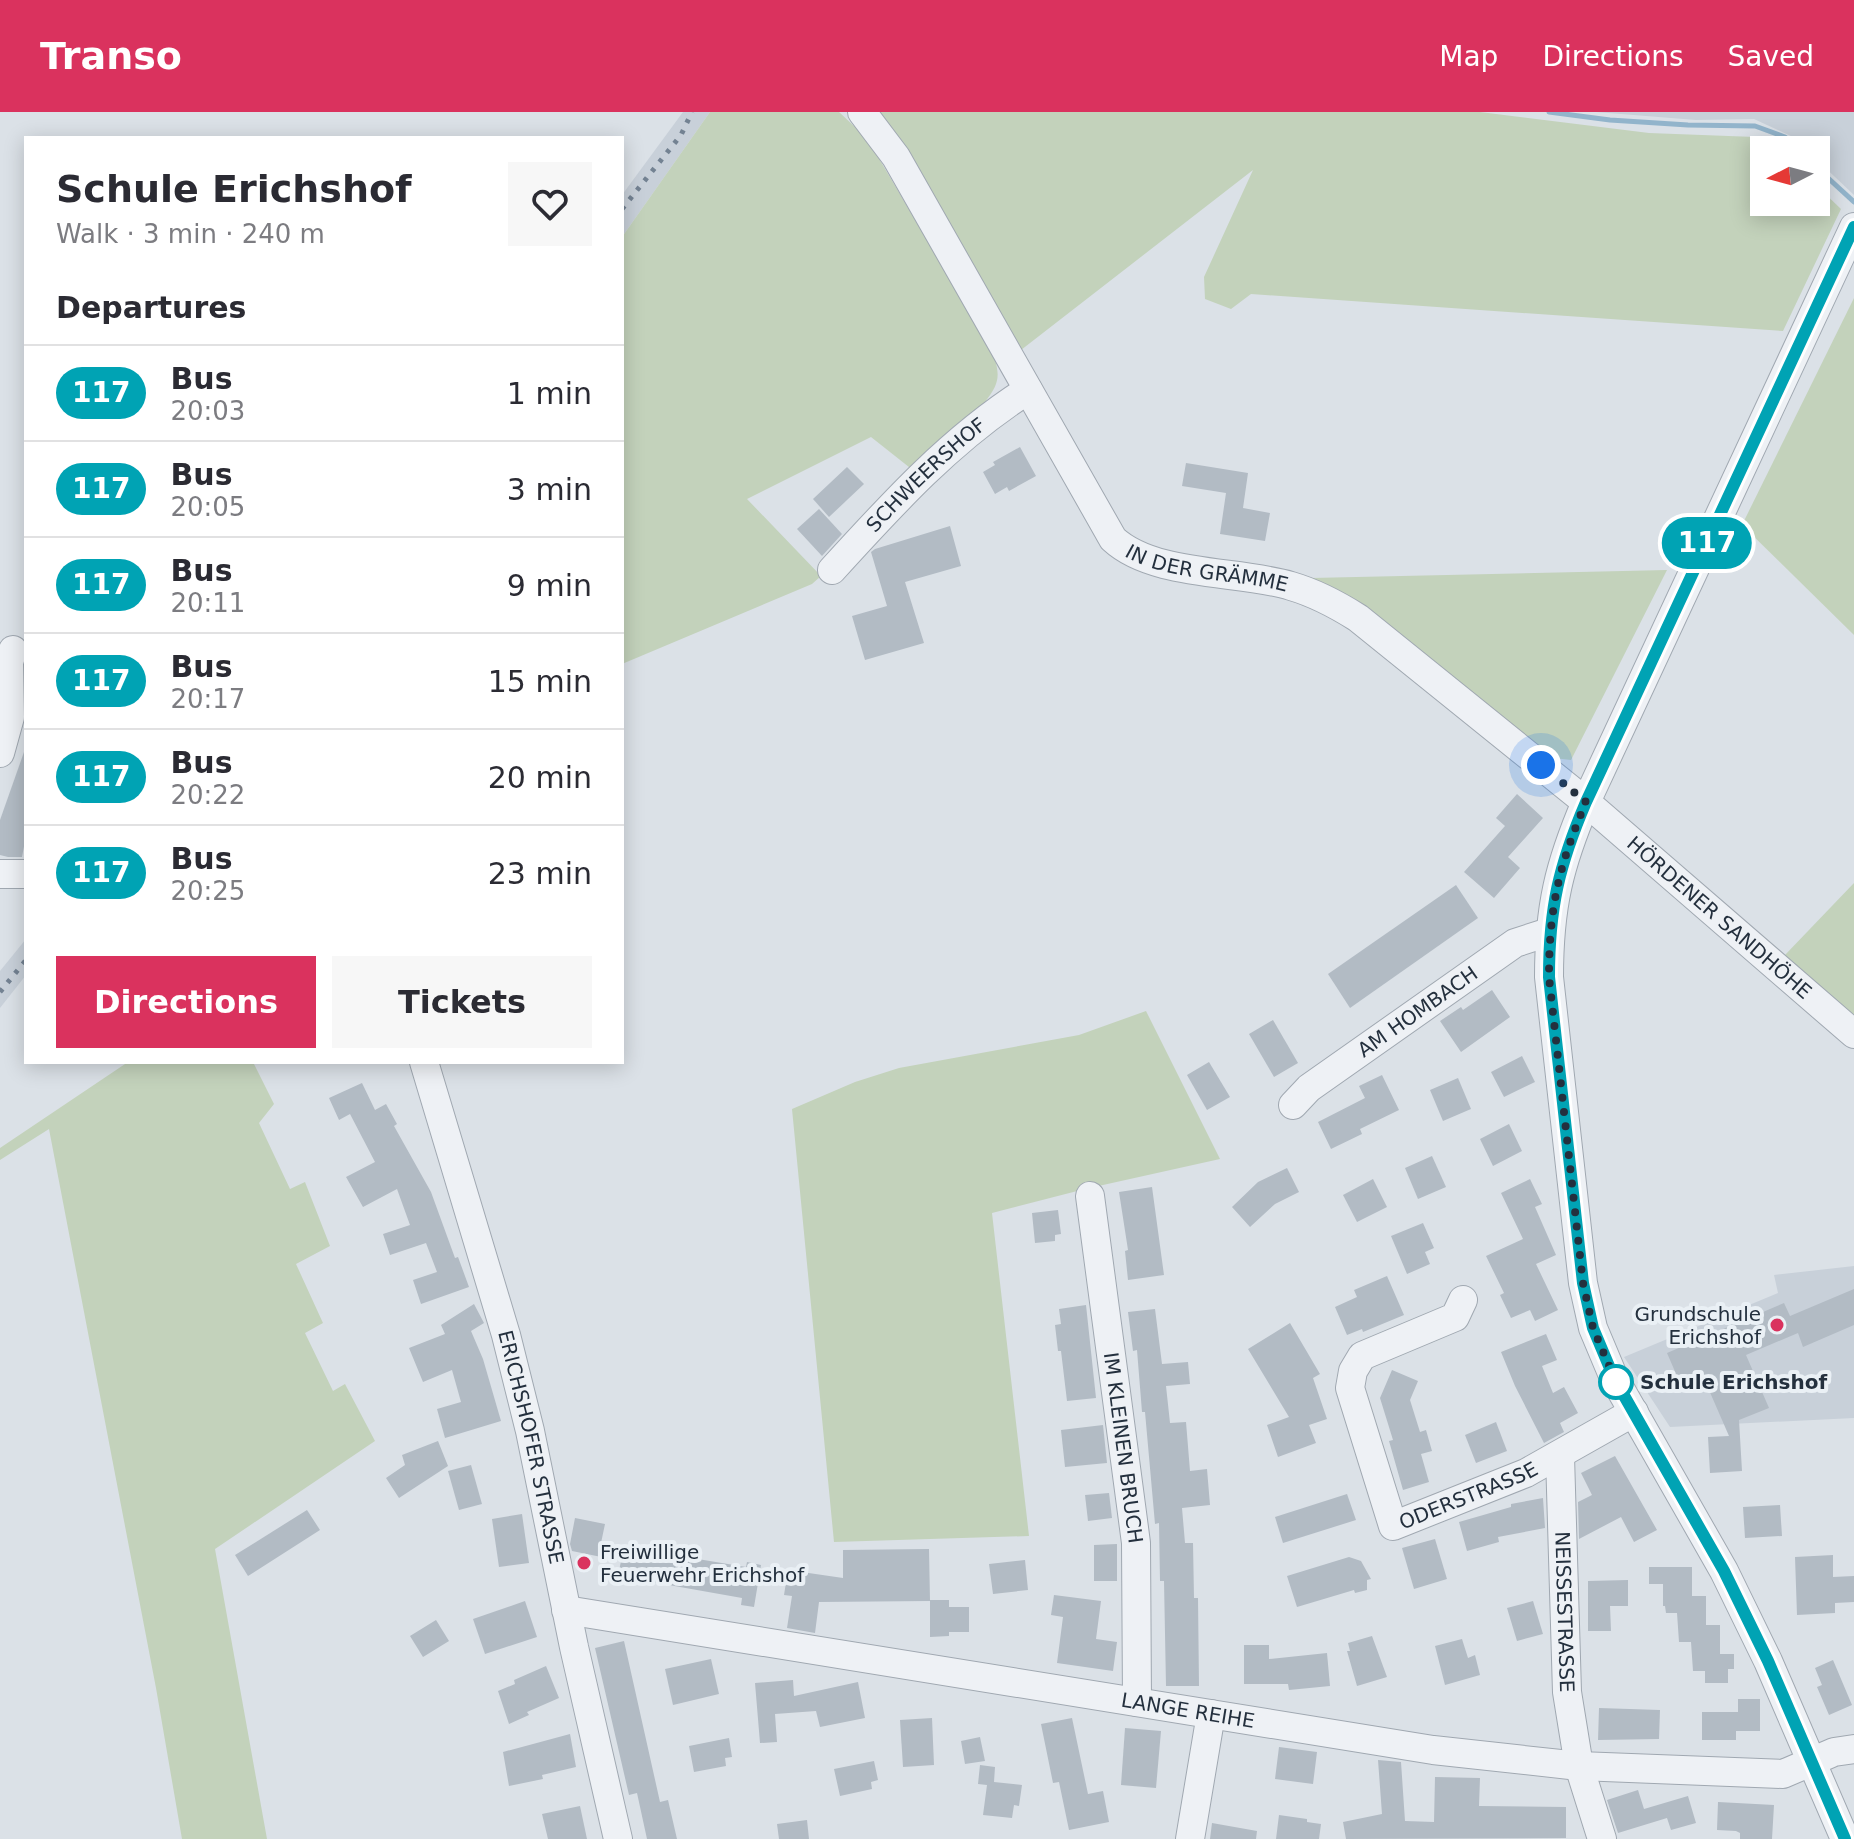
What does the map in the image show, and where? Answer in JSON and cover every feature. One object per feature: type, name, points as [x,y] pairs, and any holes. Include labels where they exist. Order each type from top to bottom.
[{"type":"street","name":"IN DER GRÄMME","points":[[862,112],[896,157],[1113,539],[1126,551],[1142,558],[1289,585],[1332,601],[1358,618],[1586,802]]},
{"type":"street","points":[[1845,1839],[1768,1661],[1724,1571],[1614,1378],[1593,1328],[1583,1283],[1549,977],[1549,932],[1554,893],[1566,849],[1586,802],[1854,227]]},
{"type":"street","name":"SCHWEERSHOF","points":[[832,570],[882,514],[954,444],[989,414],[1028,390]]},
{"type":"street","points":[[0,753],[10,717],[9,662],[13,650]]},
{"type":"street","name":"HÖRDENER SANDHÖHE","points":[[1586,802],[1854,1034]]},
{"type":"street","points":[[0,874],[24,874]]},
{"type":"street","name":"AM HOMBACH","points":[[1293,1105],[1309,1088],[1515,943],[1549,932]]},
{"type":"street","name":"ERICHSHOFER STRASSE","points":[[425,1064],[506,1335],[530,1431],[566,1610],[618,1839]]},
{"type":"street","name":"IM KLEINEN BRUCH","points":[[1090,1196],[1136,1543],[1137,1702]]},
{"type":"street","name":"ODERSTRASSE","points":[[1463,1300],[1455,1317],[1362,1356],[1353,1371],[1350,1388],[1393,1526],[1526,1473],[1634,1412]]},
{"type":"street","name":"NEISSESTRASSE","points":[[1560,1456],[1567,1692],[1579,1766],[1602,1839]]},
{"type":"street","name":"LANGE REIHE","points":[[566,1610],[1433,1750],[1579,1766],[1783,1774],[1834,1752],[1854,1749]]},
{"type":"street","points":[[1190,1839],[1211,1714]]},
{"type":"shaded area","points":[[683,112],[710,112],[624,234],[624,192]]},
{"type":"shaded area","points":[[1596,112],[1854,112],[1854,195],[1830,172],[1830,136],[1791,136],[1754,119],[1696,120]]},
{"type":"shaded area","points":[[24,941],[24,978],[0,1008],[0,971]]},
{"type":"shaded area","name":"Grundschule Erichshof","points":[[1854,1266],[1854,1418],[1670,1427],[1624,1357],[1778,1293],[1774,1275]]},
{"type":"green space","points":[[710,112],[839,112],[854,126],[858,123],[992,350],[998,378],[985,402],[914,471],[871,437],[747,499],[821,576],[812,584],[624,663],[624,234]]},
{"type":"green space","points":[[874,112],[1480,112],[1649,133],[1750,137],[1750,216],[1830,216],[1830,198],[1841,209],[1783,331],[1251,294],[1231,309],[1205,299],[1204,277],[1253,170],[1021,350]]},
{"type":"green space","points":[[1854,298],[1854,635],[1742,525]]},
{"type":"green space","points":[[1667,570],[1571,760],[1554,758],[1363,606],[1311,578]]},
{"type":"green space","points":[[1854,883],[1854,1016],[1785,955]]},
{"type":"green space","points":[[1146,1011],[1220,1159],[992,1213],[1029,1536],[834,1542],[792,1109],[855,1082],[899,1068],[1079,1035]]},
{"type":"green space","points":[[125,1064],[254,1064],[274,1104],[259,1123],[290,1189],[305,1182],[330,1246],[296,1264],[323,1323],[305,1333],[333,1391],[345,1384],[375,1441],[215,1549],[267,1839],[182,1839],[49,1129],[0,1160],[0,1148]]},
{"type":"building","points":[[1020,447],[1036,476],[1009,491],[1007,487],[995,494],[983,472],[995,465],[993,462]]},
{"type":"building","points":[[1186,463],[1248,473],[1243,508],[1270,513],[1265,541],[1220,534],[1226,493],[1182,486]]},
{"type":"building","points":[[847,467],[864,484],[829,517],[813,499]]},
{"type":"building","points":[[819,509],[842,534],[822,556],[797,529]]},
{"type":"building","points":[[950,526],[961,566],[905,582],[924,643],[865,660],[852,616],[887,606],[871,552]]},
{"type":"building","points":[[24,752],[22,857],[0,855],[0,820]]},
{"type":"building","points":[[1517,794],[1543,818],[1508,857],[1520,868],[1494,898],[1464,872],[1505,826],[1496,818]]},
{"type":"building","points":[[1456,885],[1478,918],[1350,1008],[1328,974]]},
{"type":"building","points":[[1492,990],[1510,1017],[1461,1052],[1440,1021]]},
{"type":"building","points":[[1273,1020],[1298,1063],[1274,1077],[1249,1034]]},
{"type":"building","points":[[1522,1056],[1535,1082],[1504,1097],[1491,1072]]},
{"type":"building","points":[[1209,1062],[1230,1097],[1207,1110],[1187,1075]]},
{"type":"building","points":[[1382,1075],[1399,1110],[1360,1129],[1362,1134],[1331,1149],[1318,1122],[1365,1098],[1359,1086]]},
{"type":"building","points":[[1458,1078],[1471,1109],[1443,1121],[1430,1090]]},
{"type":"building","points":[[362,1083],[375,1110],[386,1104],[397,1124],[394,1126],[431,1192],[469,1287],[421,1304],[413,1280],[437,1272],[426,1243],[390,1255],[383,1234],[410,1225],[397,1189],[363,1207],[346,1177],[375,1162],[350,1114],[339,1120],[329,1098]]},
{"type":"building","points":[[1509,1124],[1522,1151],[1493,1166],[1480,1139]]},
{"type":"building","points":[[1432,1156],[1446,1187],[1418,1199],[1405,1168]]},
{"type":"building","points":[[1287,1168],[1299,1192],[1275,1204],[1250,1227],[1232,1207],[1258,1182]]},
{"type":"building","points":[[1373,1179],[1387,1207],[1357,1222],[1343,1195]]},
{"type":"building","points":[[1530,1179],[1542,1204],[1535,1207],[1556,1255],[1536,1264],[1558,1310],[1535,1321],[1530,1310],[1511,1318],[1500,1295],[1504,1293],[1486,1256],[1523,1239],[1501,1193]]},
{"type":"building","points":[[1152,1187],[1164,1275],[1128,1280],[1125,1251],[1128,1250],[1119,1192]]},
{"type":"building","points":[[1058,1210],[1061,1234],[1055,1235],[1055,1241],[1035,1243],[1032,1213]]},
{"type":"building","points":[[1423,1223],[1434,1248],[1425,1252],[1430,1264],[1407,1274],[1391,1236]]},
{"type":"building","points":[[1387,1276],[1404,1315],[1363,1332],[1362,1329],[1347,1335],[1335,1307],[1357,1297],[1354,1290]]},
{"type":"building","points":[[1854,1289],[1854,1325],[1803,1347],[1798,1333],[1746,1355],[1769,1408],[1739,1420],[1742,1471],[1710,1473],[1708,1437],[1729,1436],[1702,1374],[1680,1383],[1667,1353],[1784,1303],[1790,1316]]},
{"type":"building","points":[[474,1304],[484,1323],[471,1331],[483,1359],[501,1421],[445,1438],[437,1409],[461,1402],[452,1370],[423,1382],[409,1348],[445,1334],[441,1325]]},
{"type":"building","points":[[1086,1305],[1096,1398],[1067,1401],[1055,1325],[1061,1324],[1059,1309]]},
{"type":"building","points":[[1155,1309],[1162,1364],[1188,1362],[1190,1384],[1166,1386],[1170,1423],[1186,1422],[1190,1471],[1207,1469],[1210,1505],[1182,1508],[1185,1543],[1193,1543],[1194,1598],[1198,1598],[1199,1686],[1166,1686],[1164,1581],[1160,1581],[1159,1523],[1155,1524],[1145,1412],[1142,1412],[1137,1350],[1133,1351],[1128,1312]]},
{"type":"building","points":[[1290,1323],[1320,1374],[1313,1378],[1327,1419],[1309,1425],[1316,1443],[1278,1457],[1267,1425],[1289,1417],[1248,1349]]},
{"type":"building","points":[[1546,1334],[1557,1360],[1542,1366],[1553,1393],[1564,1387],[1578,1413],[1560,1423],[1564,1432],[1544,1443],[1501,1352]]},
{"type":"building","points":[[1392,1370],[1418,1381],[1410,1400],[1420,1432],[1426,1430],[1432,1451],[1421,1454],[1429,1482],[1403,1490],[1389,1441],[1393,1440],[1380,1398]]},
{"type":"building","points":[[1496,1422],[1507,1451],[1476,1463],[1465,1435]]},
{"type":"building","points":[[1103,1425],[1107,1463],[1065,1467],[1061,1430]]},
{"type":"building","points":[[438,1441],[448,1466],[399,1498],[386,1478],[405,1465],[402,1455]]},
{"type":"building","points":[[1615,1456],[1657,1530],[1634,1542],[1621,1517],[1579,1539],[1578,1502],[1592,1495],[1581,1473]]},
{"type":"building","points":[[471,1465],[482,1504],[459,1510],[448,1471]]},
{"type":"building","points":[[1109,1493],[1112,1518],[1088,1521],[1085,1495]]},
{"type":"building","points":[[1347,1494],[1356,1520],[1283,1543],[1275,1517]]},
{"type":"building","points":[[1543,1498],[1545,1528],[1498,1537],[1499,1542],[1467,1551],[1459,1522],[1511,1507],[1511,1504]]},
{"type":"building","points":[[1780,1505],[1782,1536],[1745,1538],[1743,1507]]},
{"type":"building","points":[[307,1510],[320,1530],[248,1576],[235,1555]]},
{"type":"building","points":[[522,1514],[529,1563],[499,1567],[492,1519]]},
{"type":"building","points":[[575,1518],[605,1524],[601,1543],[746,1567],[747,1562],[761,1565],[754,1607],[741,1605],[742,1598],[618,1576],[621,1561],[572,1551],[570,1544]]},
{"type":"building","points":[[1435,1539],[1447,1579],[1414,1589],[1402,1548]]},
{"type":"building","points":[[1117,1544],[1117,1581],[1094,1581],[1094,1545]]},
{"type":"building","points":[[929,1549],[930,1601],[819,1602],[815,1633],[787,1628],[792,1596],[784,1595],[788,1570],[843,1578],[843,1550]]},
{"type":"building","points":[[1833,1555],[1833,1577],[1854,1576],[1854,1602],[1835,1603],[1835,1613],[1797,1615],[1795,1557]]},
{"type":"building","points":[[1349,1557],[1361,1561],[1371,1579],[1367,1580],[1367,1590],[1355,1593],[1354,1590],[1297,1607],[1287,1576]]},
{"type":"building","points":[[1025,1560],[1028,1590],[993,1594],[989,1564]]},
{"type":"building","points":[[1649,1567],[1692,1567],[1692,1596],[1706,1596],[1706,1625],[1720,1625],[1720,1654],[1734,1654],[1734,1669],[1728,1669],[1728,1683],[1705,1683],[1705,1671],[1693,1671],[1691,1642],[1679,1642],[1677,1613],[1666,1613],[1663,1584],[1649,1584]]},
{"type":"building","points":[[1628,1580],[1628,1606],[1610,1606],[1611,1631],[1588,1631],[1588,1581]]},
{"type":"building","points":[[1054,1595],[1101,1601],[1096,1639],[1117,1642],[1113,1671],[1057,1663],[1063,1617],[1051,1615]]},
{"type":"building","points":[[930,1600],[949,1600],[949,1607],[969,1607],[969,1632],[949,1632],[949,1636],[930,1637]]},
{"type":"building","points":[[525,1601],[537,1637],[485,1654],[473,1619]]},
{"type":"building","points":[[1533,1601],[1543,1634],[1517,1641],[1507,1608]]},
{"type":"building","points":[[436,1620],[449,1641],[423,1657],[410,1636]]},
{"type":"building","points":[[1372,1636],[1387,1677],[1357,1686],[1347,1651],[1350,1651],[1348,1643]]},
{"type":"building","points":[[1462,1639],[1468,1658],[1475,1655],[1480,1675],[1445,1685],[1435,1646]]},
{"type":"building","points":[[624,1641],[660,1802],[668,1800],[677,1839],[647,1839],[637,1793],[629,1795],[595,1648]]},
{"type":"building","points":[[1244,1645],[1269,1645],[1269,1659],[1327,1653],[1330,1686],[1289,1690],[1288,1684],[1244,1684]]},
{"type":"building","points":[[711,1659],[719,1694],[673,1705],[665,1669]]},
{"type":"building","points":[[1833,1660],[1852,1705],[1829,1715],[1817,1687],[1822,1685],[1815,1668]]},
{"type":"building","points":[[546,1666],[559,1698],[509,1724],[498,1691]]},
{"type":"building","points":[[793,1680],[794,1696],[858,1682],[865,1718],[820,1727],[816,1711],[775,1714],[777,1742],[760,1743],[755,1683]]},
{"type":"building","points":[[1738,1699],[1760,1699],[1760,1731],[1736,1731],[1736,1740],[1702,1740],[1702,1712],[1738,1712]]},
{"type":"building","points":[[1599,1708],[1660,1710],[1659,1739],[1598,1740]]},
{"type":"building","points":[[932,1718],[934,1765],[903,1767],[900,1720]]},
{"type":"building","points":[[1072,1718],[1088,1794],[1103,1791],[1109,1822],[1069,1830],[1059,1782],[1053,1783],[1041,1724]]},
{"type":"building","points":[[1125,1728],[1161,1731],[1156,1788],[1121,1785]]},
{"type":"building","points":[[570,1734],[576,1767],[542,1775],[543,1779],[509,1786],[503,1752]]},
{"type":"building","points":[[980,1737],[985,1761],[965,1764],[961,1741]]},
{"type":"building","points":[[729,1738],[732,1757],[725,1758],[726,1766],[694,1772],[689,1746]]},
{"type":"building","points":[[1279,1747],[1317,1752],[1313,1784],[1275,1779]]},
{"type":"building","points":[[1378,1760],[1401,1762],[1405,1821],[1434,1822],[1435,1777],[1480,1778],[1479,1806],[1566,1807],[1566,1838],[1346,1839],[1343,1822],[1382,1814]]},
{"type":"building","points":[[874,1761],[878,1780],[871,1782],[872,1789],[840,1796],[834,1769]]},
{"type":"building","points":[[980,1765],[995,1767],[994,1782],[1022,1785],[1019,1806],[1014,1805],[1012,1818],[983,1815],[987,1785],[978,1784]]},
{"type":"building","points":[[1638,1790],[1644,1809],[1688,1796],[1696,1823],[1671,1830],[1667,1818],[1618,1833],[1607,1800]]},
{"type":"building","points":[[1718,1802],[1774,1805],[1772,1839],[1740,1839],[1740,1833],[1736,1831],[1717,1830]]},
{"type":"building","points":[[580,1806],[587,1839],[548,1839],[542,1814]]},
{"type":"building","points":[[1279,1815],[1321,1824],[1319,1839],[1276,1839]]},
{"type":"building","points":[[807,1820],[809,1839],[779,1839],[777,1824]]},
{"type":"building","points":[[1212,1823],[1257,1831],[1256,1839],[1210,1839]]},
{"type":"waterway","points":[[1549,112],[1610,120],[1755,126],[1782,136]]},
{"type":"waterway","points":[[1830,180],[1854,202]]},
{"type":"railway","points":[[624,206],[681,135],[692,112]]},
{"type":"railway","points":[[0,992],[24,962]]},
{"type":"bus line","name":"117","points":[[1845,1839],[1768,1661],[1724,1571],[1614,1378],[1593,1328],[1583,1283],[1549,977],[1549,932],[1554,893],[1566,849],[1586,802],[1854,227]]},
{"type":"place","name":"Grundschule Erichshof","points":[[1777,1325]]},
{"type":"place","name":"Schule Erichshof","points":[[1616,1382]]},
{"type":"place","name":"Freiwillige Feuerwehr Erichshof","points":[[584,1563]]},
{"type":"route","points":[[1541,765],[1586,802],[1566,849],[1554,893],[1549,932],[1549,977],[1583,1283],[1593,1328],[1616,1382]]}]
